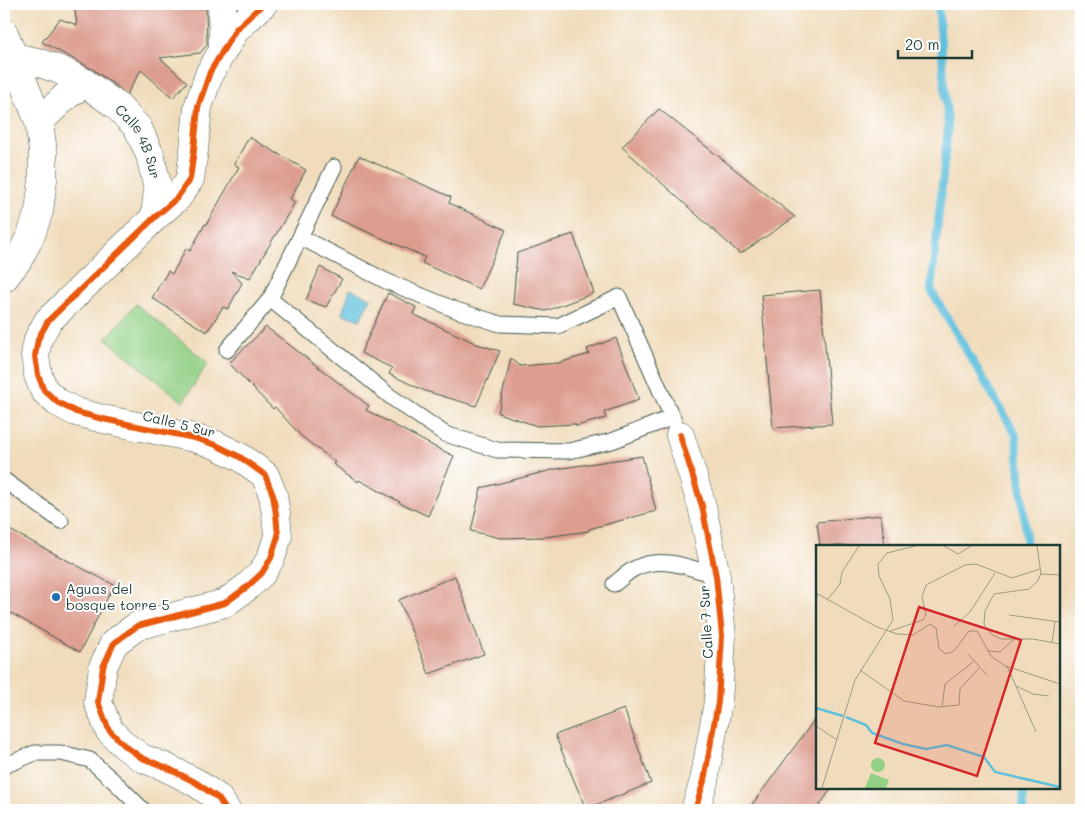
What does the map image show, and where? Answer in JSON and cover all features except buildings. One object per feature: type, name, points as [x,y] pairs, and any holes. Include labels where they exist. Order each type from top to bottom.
[{"type":"street","points":[[222,4],[223,50]]},
{"type":"street","name":"Calle 5 Sur","points":[[226,810],[218,798],[195,782],[142,758],[125,746],[109,730],[98,702],[103,667],[114,643],[136,626],[225,603],[262,573],[272,558],[278,536],[273,495],[265,476],[240,457],[216,445],[194,438],[76,412],[57,402],[44,390],[38,375],[34,356],[38,339],[48,322],[177,198],[190,179],[198,107],[210,72],[236,29],[263,4]]},
{"type":"street","name":"Calle 4B Sur","points":[[9,45],[37,62],[60,70],[85,84],[117,106],[138,128],[150,155],[158,189],[156,217]]},
{"type":"street","name":"Calle 4B Sur","points":[[4,278],[18,260],[31,235],[39,211],[43,180],[43,152],[39,122],[9,45]]},
{"type":"street","points":[[39,122],[66,96],[85,84]]},
{"type":"street","name":"Calle 7 Sur","points":[[676,426],[702,506],[716,576],[722,636],[718,702],[704,781],[695,810]]},
{"type":"lane","points":[[227,350],[270,300],[334,167]]},
{"type":"lane","points":[[270,300],[391,398],[445,434],[497,450],[569,451],[676,426],[619,297],[558,326],[500,324],[456,310],[386,281],[300,237]]},
{"type":"lane","points":[[4,480],[61,521]]},
{"type":"lane","points":[[614,584],[636,568],[654,562],[680,565],[716,576]]},
{"type":"lane","points":[[4,766],[35,753],[61,754],[90,760],[143,810]]},
{"type":"green space","points":[[136,304],[208,363],[183,402],[106,339]]},
{"type":"water","points":[[350,289],[371,298],[360,320],[342,314]]},
{"type":"waterway","points":[[938,4],[948,128],[931,290],[1016,435],[1027,545]]},
{"type":"waterway","points":[[1023,810],[1024,789]]},
{"type":"cycle path","points":[[226,810],[218,798],[195,782],[142,758],[125,746],[109,730],[98,702],[103,667],[114,643],[137,626],[225,603],[262,573],[271,558],[278,536],[273,495],[265,475],[240,457],[216,445],[194,438],[76,412],[57,402],[44,390],[38,375],[35,356],[38,339],[48,321],[177,198],[190,179],[198,107],[210,72],[236,29],[263,4]]},
{"type":"cycle path","points":[[680,435],[702,506],[716,576],[722,636],[718,702],[704,781],[695,810]]},
{"type":"place","name":"Aguas del bosque torre 5","points":[[56,597]]}]
